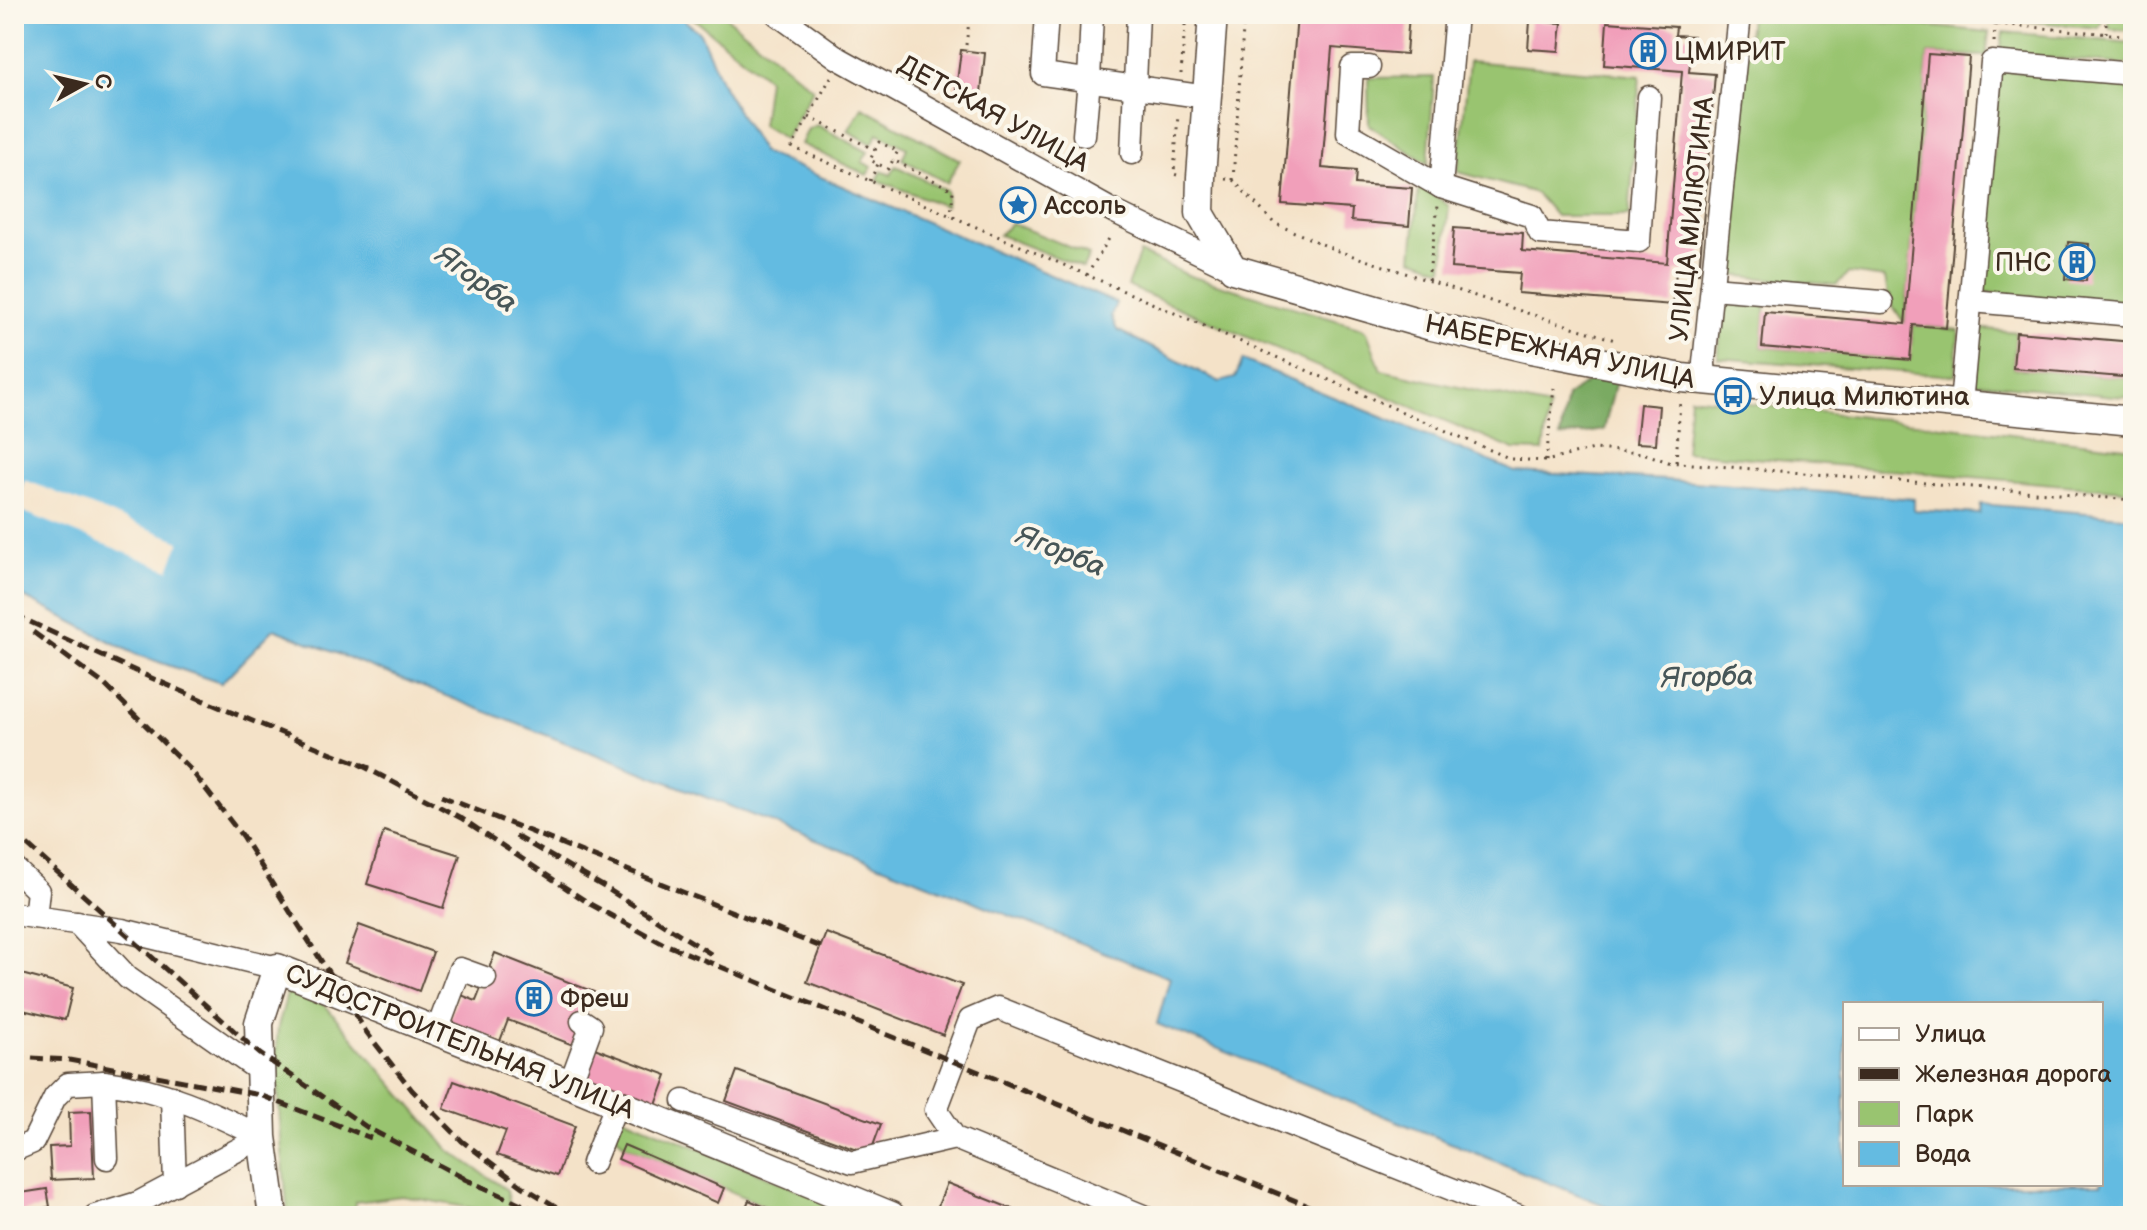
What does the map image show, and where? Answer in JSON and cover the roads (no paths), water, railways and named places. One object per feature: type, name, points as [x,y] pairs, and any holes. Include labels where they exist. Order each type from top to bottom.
[{"type":"main road","points":[[1213,14],[1200,213],[1233,269]]},
{"type":"main road","name":"НАБЕРЕЖНАЯ УЛИЦА","points":[[1233,269],[1428,325],[1531,349],[1705,381],[2133,421]]},
{"type":"main road","points":[[273,1216],[262,1137],[259,1023],[277,968]]},
{"type":"main road","name":"СУДОСТРОИТЕЛЬНАЯ УЛИЦА","points":[[277,968],[891,1216]]},
{"type":"street","name":"ДЕТСКАЯ УЛИЦА","points":[[777,14],[866,74],[1115,212],[1233,269]]},
{"type":"street","points":[[1047,14],[1043,74],[1207,97]]},
{"type":"street","points":[[1084,135],[1092,14]]},
{"type":"street","points":[[1132,153],[1138,14]]},
{"type":"street","points":[[1441,187],[1456,14]]},
{"type":"street","name":"УЛИЦА МИЛЮТИНА","points":[[1705,381],[1704,363],[1740,14]]},
{"type":"street","points":[[1961,404],[1992,62],[2133,74]]},
{"type":"street","points":[[1369,67],[1352,67],[1348,133],[1441,187],[1532,216],[1540,233],[1639,241],[1649,97]]},
{"type":"street","points":[[1712,288],[1882,302]]},
{"type":"street","points":[[1972,301],[2133,315]]},
{"type":"street","points":[[14,868],[38,891],[25,916]]},
{"type":"street","name":"СУДОСТРОИТЕЛЬНАЯ УЛИЦА","points":[[25,916],[122,930],[277,968]]},
{"type":"street","points":[[77,923],[128,978],[260,1071]]},
{"type":"street","points":[[437,1031],[460,969],[485,978]]},
{"type":"street","points":[[1143,1216],[955,1138],[936,1110],[970,1020],[998,1008],[1519,1216]]},
{"type":"street","points":[[570,1084],[591,1027],[582,1021]]},
{"type":"street","points":[[14,1150],[33,1142],[55,1097],[68,1084],[104,1082],[137,1086],[172,1097],[262,1137]]},
{"type":"street","points":[[104,1082],[107,1158]]},
{"type":"street","points":[[172,1097],[175,1184]]},
{"type":"street","points":[[684,1101],[852,1162],[955,1138]]},
{"type":"street","points":[[593,1163],[617,1103]]},
{"type":"street","points":[[729,1149],[739,1121]]},
{"type":"street","points":[[95,1216],[138,1203],[262,1137]]},
{"type":"water","name":"Ягорба","points":[[14,14],[677,14],[700,33],[724,88],[762,152],[1116,303],[1111,316],[1117,330],[1220,382],[1235,378],[1243,360],[1516,472],[1914,499],[1914,510],[1980,514],[1981,504],[2133,517],[2133,1216],[1631,1216],[1157,1024],[1170,978],[274,629],[221,683],[135,654],[14,592]]},
{"type":"railway","points":[[14,614],[190,695],[370,768]]},
{"type":"railway","points":[[33,632],[105,685],[191,770],[242,836],[367,1033],[412,1090],[462,1141],[522,1186],[572,1216]]},
{"type":"railway","points":[[359,764],[461,818],[590,904],[662,943],[1333,1216]]},
{"type":"railway","points":[[441,796],[821,947]]},
{"type":"railway","points":[[14,833],[260,1054],[368,1128],[471,1182]]},
{"type":"railway","points":[[516,836],[711,954]]},
{"type":"railway","points":[[14,1057],[69,1060],[260,1095],[371,1138]]},
{"type":"railway","points":[[462,1178],[549,1216]]},
{"type":"place","name":"ЦМИРИТ","points":[[1648,51]]},
{"type":"place","name":"Ассоль","points":[[1018,205]]},
{"type":"place","name":"ПНС","points":[[2077,262]]},
{"type":"place","name":"Улица Милютина","points":[[1733,396]]},
{"type":"place","name":"Фреш","points":[[534,998]]}]
